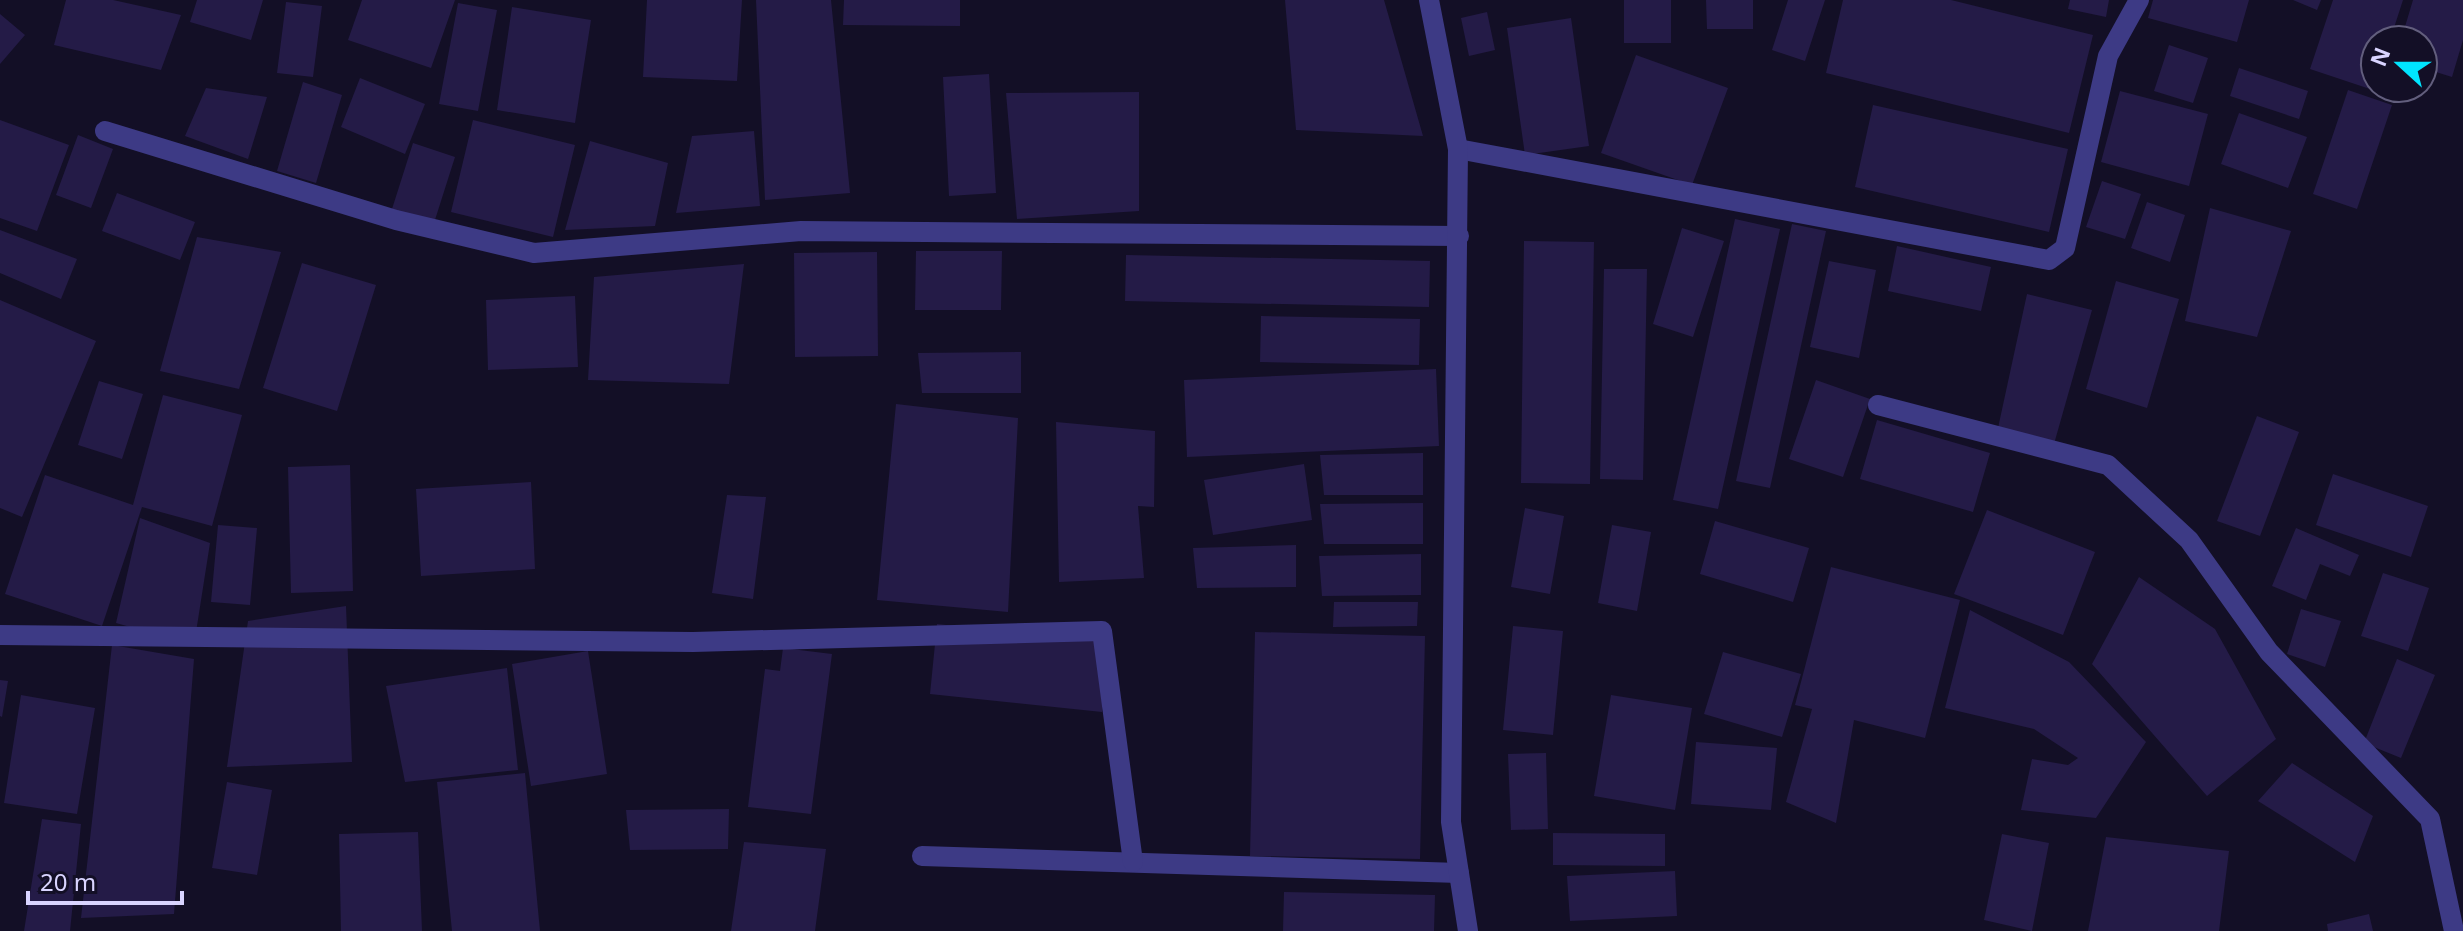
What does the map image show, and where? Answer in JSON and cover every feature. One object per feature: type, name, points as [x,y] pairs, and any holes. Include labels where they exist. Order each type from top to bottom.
[{"type":"street","points":[[1429,0],[1458,149],[1451,822],[1468,931]]},
{"type":"street","points":[[1458,149],[2049,260],[2065,248],[2108,56],[2139,0]]},
{"type":"street","points":[[105,131],[396,220],[534,253],[801,231],[1459,236]]},
{"type":"street","points":[[1878,405],[2108,465],[2189,540],[2269,652],[2430,819],[2454,931]]},
{"type":"street","points":[[0,635],[693,642],[1102,631],[1133,862]]},
{"type":"street","points":[[922,856],[1459,873]]},
{"type":"building","points":[[66,0],[113,0],[181,15],[161,70],[54,45]]},
{"type":"building","points":[[197,0],[263,0],[251,40],[190,22]]},
{"type":"building","points":[[362,0],[455,0],[431,68],[348,40]]},
{"type":"building","points":[[647,0],[742,0],[737,81],[643,77]]},
{"type":"building","points":[[756,0],[831,0],[850,193],[765,200]]},
{"type":"building","points":[[844,0],[960,0],[960,26],[843,25]]},
{"type":"building","points":[[1285,0],[1384,0],[1423,136],[1296,130]]},
{"type":"building","points":[[1624,0],[1671,0],[1671,43],[1624,43]]},
{"type":"building","points":[[1706,0],[1753,0],[1753,29],[1707,29]]},
{"type":"building","points":[[1788,0],[1825,0],[1805,61],[1772,50]]},
{"type":"building","points":[[1843,0],[1951,0],[2093,35],[2069,133],[1826,73]]},
{"type":"building","points":[[2070,0],[2109,0],[2106,17],[2068,9]]},
{"type":"building","points":[[2153,0],[2249,0],[2237,42],[2148,18]]},
{"type":"building","points":[[2293,0],[2321,0],[2317,10]]},
{"type":"building","points":[[2333,0],[2403,0],[2395,24],[2359,24],[2359,85],[2310,69]]},
{"type":"building","points":[[2413,0],[2463,0],[2463,40],[2452,77],[2439,73],[2439,24],[2406,24]]},
{"type":"building","points":[[286,2],[322,6],[313,77],[277,73]]},
{"type":"building","points":[[458,3],[497,10],[478,111],[439,104]]},
{"type":"building","points":[[512,7],[591,20],[575,123],[497,110]]},
{"type":"building","points":[[1487,12],[1495,50],[1469,56],[1461,18]]},
{"type":"building","points":[[0,14],[25,35],[0,64]]},
{"type":"building","points":[[1571,18],[1589,146],[1525,155],[1507,28]]},
{"type":"building","points":[[2169,45],[2208,58],[2193,103],[2154,91]]},
{"type":"building","points":[[1636,55],[1728,88],[1692,185],[1601,153]]},
{"type":"building","points":[[2239,68],[2308,91],[2299,119],[2230,96]]},
{"type":"building","points":[[989,74],[996,193],[949,196],[943,77]]},
{"type":"building","points":[[360,78],[425,104],[405,154],[341,127]]},
{"type":"building","points":[[303,82],[342,95],[316,183],[277,171]]},
{"type":"building","points":[[206,88],[267,97],[248,159],[185,136]]},
{"type":"building","points":[[2348,90],[2359,94],[2359,104],[2392,105],[2357,209],[2313,194]]},
{"type":"building","points":[[2120,91],[2208,114],[2189,186],[2101,162]]},
{"type":"building","points":[[1139,92],[1139,211],[1017,219],[1006,93]]},
{"type":"building","points":[[1873,105],[2068,149],[2049,232],[1855,187]]},
{"type":"building","points":[[2239,113],[2307,137],[2288,188],[2221,164]]},
{"type":"building","points":[[0,120],[69,145],[37,231],[0,218]]},
{"type":"building","points":[[473,120],[575,145],[553,237],[451,212]]},
{"type":"building","points":[[754,131],[760,206],[676,213],[692,136]]},
{"type":"building","points":[[78,135],[113,149],[91,208],[56,195]]},
{"type":"building","points":[[590,141],[668,163],[655,226],[565,230]]},
{"type":"building","points":[[413,143],[455,157],[434,223],[392,209]]},
{"type":"building","points":[[2102,181],[2141,194],[2125,239],[2086,227]]},
{"type":"building","points":[[117,193],[195,222],[180,260],[102,231]]},
{"type":"building","points":[[2147,202],[2185,215],[2170,262],[2131,248]]},
{"type":"building","points":[[2210,208],[2291,231],[2257,337],[2185,321]]},
{"type":"building","points":[[1735,219],[1780,229],[1718,509],[1673,500]]},
{"type":"building","points":[[1792,224],[1826,231],[1770,488],[1736,481]]},
{"type":"building","points":[[1682,228],[1724,241],[1693,337],[1653,324]]},
{"type":"building","points":[[0,230],[77,259],[61,299],[0,273]]},
{"type":"building","points":[[197,237],[281,252],[239,389],[160,371]]},
{"type":"building","points":[[1524,241],[1594,242],[1590,484],[1521,483]]},
{"type":"building","points":[[1897,246],[1991,267],[1981,311],[1888,291]]},
{"type":"building","points":[[916,251],[1002,251],[1001,310],[915,310]]},
{"type":"building","points":[[877,252],[878,356],[795,357],[794,253]]},
{"type":"building","points":[[1126,255],[1430,261],[1429,307],[1125,301]]},
{"type":"building","points":[[1829,261],[1876,270],[1859,358],[1810,347]]},
{"type":"building","points":[[302,263],[376,285],[337,411],[263,388]]},
{"type":"building","points":[[744,264],[729,384],[588,380],[594,277]]},
{"type":"building","points":[[1604,269],[1647,269],[1643,480],[1600,479]]},
{"type":"building","points":[[2116,281],[2179,299],[2147,408],[2086,389]]},
{"type":"building","points":[[2027,294],[2092,310],[2054,444],[1998,428]]},
{"type":"building","points":[[575,296],[578,367],[488,370],[486,300]]},
{"type":"building","points":[[0,300],[96,341],[22,517],[0,508]]},
{"type":"building","points":[[1261,316],[1420,319],[1419,365],[1260,362]]},
{"type":"building","points":[[1021,352],[1021,393],[922,393],[918,353]]},
{"type":"building","points":[[1436,369],[1439,446],[1187,457],[1184,380]]},
{"type":"building","points":[[1816,380],[1870,399],[1843,477],[1789,459]]},
{"type":"building","points":[[99,381],[143,394],[122,459],[78,445]]},
{"type":"building","points":[[163,395],[242,415],[212,526],[142,507],[102,626],[5,594],[45,475],[133,505]]},
{"type":"building","points":[[896,404],[1018,418],[1008,612],[877,600]]},
{"type":"building","points":[[2257,416],[2299,432],[2260,536],[2217,521]]},
{"type":"building","points":[[1877,420],[1990,453],[1973,512],[1860,479]]},
{"type":"building","points":[[1056,422],[1155,431],[1154,507],[1138,506],[1144,578],[1059,582]]},
{"type":"building","points":[[1423,453],[1423,495],[1324,495],[1320,455]]},
{"type":"building","points":[[1304,464],[1312,520],[1213,535],[1204,480]]},
{"type":"building","points":[[350,465],[353,591],[291,593],[288,467]]},
{"type":"building","points":[[2333,474],[2428,506],[2411,557],[2316,525]]},
{"type":"building","points":[[531,482],[535,569],[421,576],[416,489]]},
{"type":"building","points":[[727,495],[766,497],[753,599],[712,593]]},
{"type":"building","points":[[1423,503],[1423,544],[1324,544],[1320,504]]},
{"type":"building","points":[[1525,508],[1564,516],[1550,594],[1511,587]]},
{"type":"building","points":[[1987,510],[2095,552],[2063,635],[1954,594]]},
{"type":"building","points":[[140,518],[210,543],[194,645],[116,623]]},
{"type":"building","points":[[1715,521],[1809,548],[1793,602],[1700,574]]},
{"type":"building","points":[[218,525],[257,528],[250,605],[211,602]]},
{"type":"building","points":[[1612,525],[1651,532],[1637,611],[1598,603]]},
{"type":"building","points":[[2296,528],[2359,555],[2350,576],[2320,564],[2306,600],[2272,586]]},
{"type":"building","points":[[1296,545],[1296,587],[1197,588],[1193,548]]},
{"type":"building","points":[[1421,554],[1421,595],[1322,596],[1319,556]]},
{"type":"building","points":[[1831,567],[1960,600],[1925,738],[1854,720],[1836,823],[1786,802],[1812,709],[1795,705]]},
{"type":"building","points":[[2383,573],[2429,588],[2408,651],[2361,636]]},
{"type":"building","points":[[2139,577],[2215,629],[2276,739],[2207,796],[2092,664]]},
{"type":"building","points":[[1334,602],[1418,602],[1417,626],[1333,627]]},
{"type":"building","points":[[346,606],[352,762],[227,767],[248,621]]},
{"type":"building","points":[[2301,609],[2341,621],[2325,667],[2287,654]]},
{"type":"building","points":[[1970,610],[2069,662],[2146,742],[2096,818],[2021,810],[2032,759],[2068,765],[2078,758],[2034,729],[1945,708]]},
{"type":"building","points":[[937,624],[1110,642],[1102,712],[930,694]]},
{"type":"building","points":[[1513,626],[1563,631],[1553,735],[1503,730]]},
{"type":"building","points":[[1255,632],[1425,636],[1420,859],[1250,856]]},
{"type":"building","points":[[112,645],[194,659],[174,914],[81,918]]},
{"type":"building","points":[[783,648],[832,654],[811,814],[748,807],[765,669],[780,671]]},
{"type":"building","points":[[588,651],[607,774],[531,786],[512,664]]},
{"type":"building","points":[[1723,652],[1801,674],[1782,737],[1704,714]]},
{"type":"building","points":[[2397,659],[2435,675],[2401,758],[2364,743]]},
{"type":"building","points":[[507,668],[518,770],[405,782],[386,686]]},
{"type":"building","points":[[0,680],[8,681],[2,717],[0,716]]},
{"type":"building","points":[[21,695],[95,708],[77,814],[4,803]]},
{"type":"building","points":[[1611,695],[1692,708],[1675,810],[1594,796]]},
{"type":"building","points":[[1696,742],[1777,748],[1771,810],[1691,804]]},
{"type":"building","points":[[1546,753],[1548,829],[1511,830],[1508,754]]},
{"type":"building","points":[[2292,763],[2373,816],[2355,862],[2258,801]]},
{"type":"building","points":[[525,773],[540,931],[452,931],[437,782]]},
{"type":"building","points":[[227,782],[272,790],[257,875],[212,868]]},
{"type":"building","points":[[729,809],[728,849],[630,850],[626,810]]},
{"type":"building","points":[[42,819],[81,824],[70,931],[24,931]]},
{"type":"building","points":[[418,832],[422,931],[341,931],[339,834]]},
{"type":"building","points":[[1553,833],[1665,834],[1665,866],[1553,865]]},
{"type":"building","points":[[2002,834],[2049,843],[2032,931],[1984,920]]},
{"type":"building","points":[[2106,837],[2229,851],[2219,931],[2088,931]]},
{"type":"building","points":[[744,842],[826,849],[815,931],[731,931]]},
{"type":"building","points":[[1675,871],[1677,916],[1570,921],[1567,876]]},
{"type":"building","points":[[1284,892],[1435,895],[1434,931],[1283,931]]},
{"type":"building","points":[[2369,914],[2373,931],[2328,931],[2327,924]]}]
